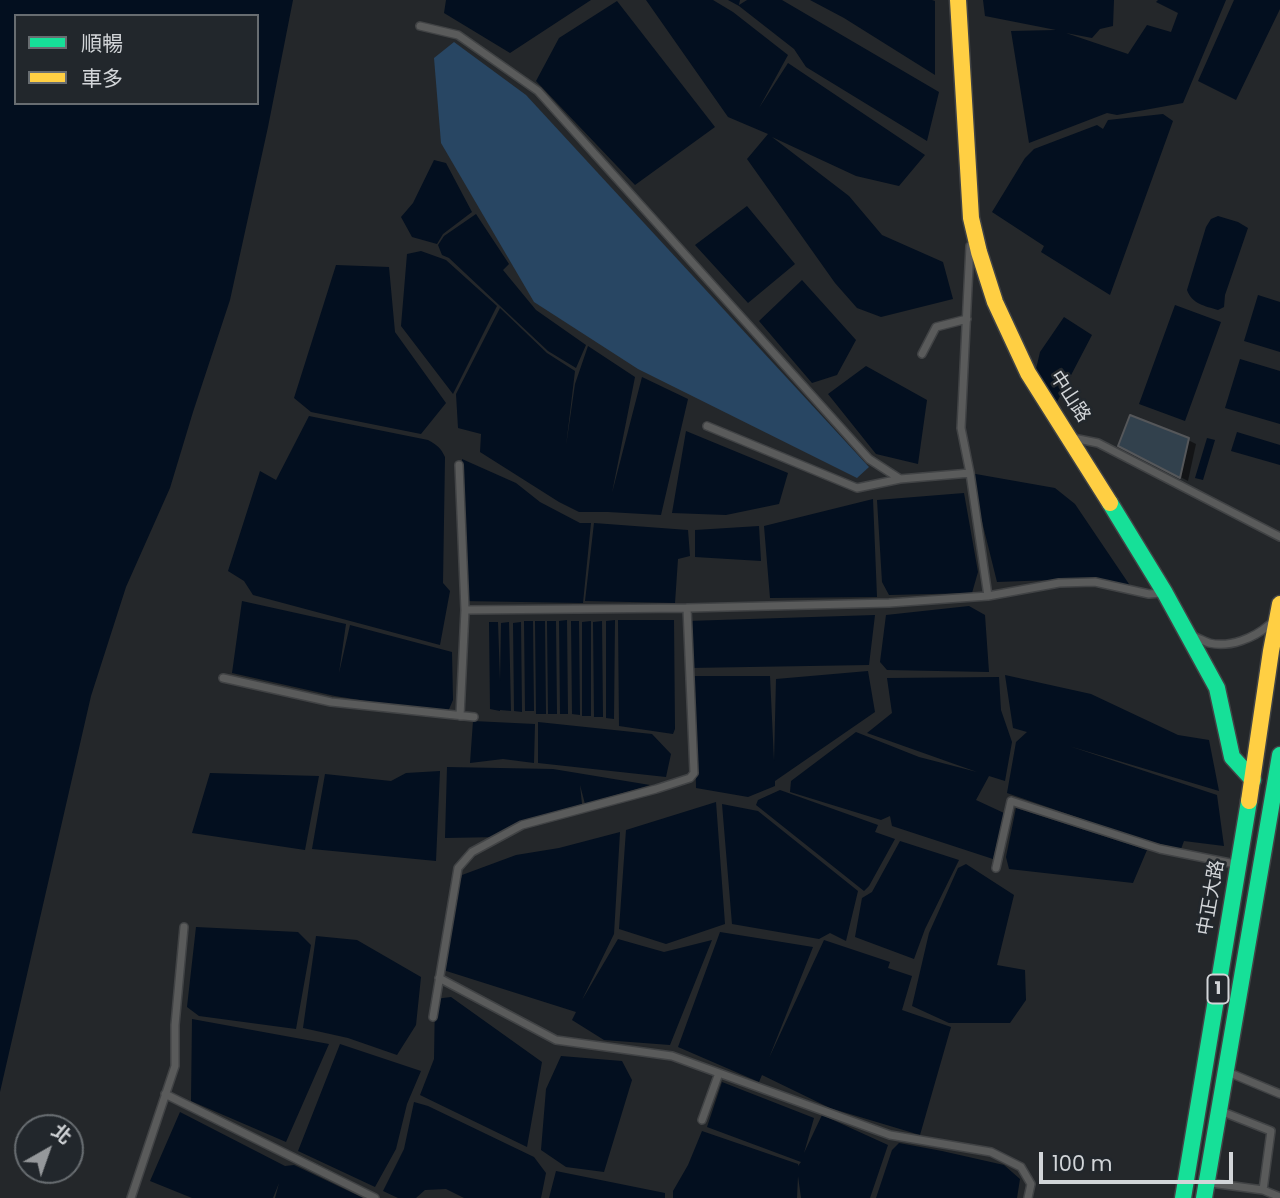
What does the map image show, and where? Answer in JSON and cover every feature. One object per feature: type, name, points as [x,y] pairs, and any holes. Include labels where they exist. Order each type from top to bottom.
[{"type":"main road","name":"中山路","points":[[958,0],[971,218],[995,302],[1028,373],[1165,593],[1217,688],[1232,758],[1253,780]]},
{"type":"main road","name":"中正大路","points":[[1183,1198],[1279,608]]},
{"type":"main road","name":"1","points":[[1206,1190],[1280,755]]},
{"type":"main road","points":[[1192,1140],[1214,1144]]},
{"type":"lane","points":[[420,26],[458,36],[538,90],[869,459],[900,479]]},
{"type":"lane","points":[[971,218],[961,428],[988,596]]},
{"type":"lane","points":[[922,354],[936,327],[967,319]]},
{"type":"lane","points":[[707,426],[857,488],[900,479],[970,473]]},
{"type":"lane","points":[[1069,437],[1098,443],[1280,537]]},
{"type":"lane","points":[[459,465],[465,610],[460,716]]},
{"type":"lane","points":[[465,610],[889,603],[988,596],[1059,583],[1095,582],[1149,594],[1165,593]]},
{"type":"lane","points":[[433,1017],[458,868],[472,852],[522,825],[656,789],[690,778],[694,773],[687,608]]},
{"type":"lane","points":[[1187,633],[1209,643],[1242,641],[1260,633],[1270,624],[1279,608]]},
{"type":"lane","points":[[223,677],[331,702],[474,717]]},
{"type":"lane","points":[[996,868],[1011,801],[1160,849],[1239,865]]},
{"type":"lane","points":[[131,1198],[175,1066],[175,1025],[184,927]]},
{"type":"lane","points":[[439,978],[556,1040],[672,1056],[890,1135],[991,1152],[1021,1167],[1031,1184],[1028,1198]]},
{"type":"lane","points":[[1226,1071],[1280,1094]]},
{"type":"lane","points":[[702,1120],[719,1073]]},
{"type":"lane","points":[[165,1094],[375,1198]]},
{"type":"lane","points":[[1220,1111],[1271,1131],[1263,1190]]},
{"type":"lane","points":[[1206,1190],[1263,1190],[1280,1197]]},
{"type":"shaded area","points":[[0,0],[293,0],[230,300],[170,488],[126,587],[91,696],[0,1092]]},
{"type":"shaded area","points":[[446,0],[591,0],[510,53],[444,13]]},
{"type":"shaded area","points":[[646,0],[713,0],[733,12],[788,55],[759,108],[788,63],[925,155],[899,186],[856,176],[772,137],[849,196],[882,235],[943,262],[953,299],[881,317],[857,308],[835,283],[747,159],[768,134],[728,117]]},
{"type":"shaded area","points":[[728,0],[740,0],[739,5],[747,0],[782,0],[939,92],[927,141],[806,67],[794,49]]},
{"type":"shaded area","points":[[810,0],[935,1],[935,75],[844,18]]},
{"type":"shaded area","points":[[983,0],[1114,0],[1113,26],[1100,29],[1092,38],[1066,33],[1128,54],[1147,25],[1171,32],[1178,13],[1156,2],[1158,0],[1226,0],[1183,103],[1117,115],[1107,113],[1029,143],[1011,31],[1056,30],[985,16]]},
{"type":"shaded area","points":[[1234,0],[1280,0],[1280,9],[1236,100],[1198,81]]},
{"type":"shaded area","points":[[617,1],[715,127],[635,185],[536,81],[559,38]]},
{"type":"shaded area","points":[[454,42],[526,95],[869,467],[857,478],[638,369],[534,302],[441,143],[434,58]]},
{"type":"shaded area","points":[[1163,114],[1173,121],[1110,295],[1041,252],[1044,246],[992,212],[1025,158],[1034,149],[1097,125],[1103,129],[1108,120]]},
{"type":"shaded area","points":[[434,160],[446,163],[472,212],[443,234],[437,244],[412,237],[401,217],[413,203]]},
{"type":"shaded area","points":[[747,206],[795,264],[748,303],[695,245]]},
{"type":"shaded area","points":[[476,214],[509,264],[503,270],[536,310],[586,345],[576,368],[548,351],[449,258],[442,255],[438,245],[444,236]]},
{"type":"shaded area","points":[[1218,216],[1248,228],[1225,295],[1224,307],[1218,310],[1196,301],[1187,290],[1206,227],[1211,219]]},
{"type":"shaded area","points":[[421,251],[446,260],[497,306],[453,394],[401,326],[407,254]]},
{"type":"shaded area","points":[[336,265],[389,267],[395,332],[446,403],[421,434],[311,412],[294,398]]},
{"type":"shaded area","points":[[802,280],[856,340],[837,375],[812,383],[759,321]]},
{"type":"shaded area","points":[[1258,295],[1280,302],[1280,352],[1244,341]]},
{"type":"shaded area","points":[[1175,305],[1221,322],[1185,421],[1139,404]]},
{"type":"shaded area","points":[[500,308],[547,353],[575,371],[566,446],[575,384],[588,346],[635,377],[612,493],[642,377],[688,399],[661,515],[579,512],[480,452],[481,434],[458,428],[456,394]]},
{"type":"shaded area","points":[[1064,317],[1092,335],[1057,402],[1036,369],[1040,352]]},
{"type":"shaded area","points":[[1240,359],[1280,371],[1280,424],[1225,408]]},
{"type":"shaded area","points":[[866,366],[927,400],[918,464],[876,454],[828,394]]},
{"type":"shaded area","points":[[309,416],[428,440],[438,447],[445,457],[443,583],[450,591],[440,645],[253,595],[244,581],[228,571],[260,471],[276,480]]},
{"type":"shaded area","points":[[686,431],[788,473],[779,504],[726,515],[672,513]]},
{"type":"shaded area","points":[[1237,432],[1280,445],[1280,465],[1231,451]]},
{"type":"shaded area","points":[[1207,438],[1215,440],[1203,480],[1195,478]]},
{"type":"shaded area","points":[[462,459],[516,483],[540,502],[580,523],[591,523],[583,603],[461,601]]},
{"type":"shaded area","points":[[970,473],[1055,488],[1075,504],[1131,587],[1051,580],[997,582]]},
{"type":"shaded area","points":[[964,493],[978,572],[972,593],[889,595],[882,582],[877,500]]},
{"type":"shaded area","points":[[873,499],[877,597],[770,598],[764,526]]},
{"type":"shaded area","points":[[594,523],[688,530],[690,556],[678,559],[675,603],[585,601]]},
{"type":"shaded area","points":[[759,526],[761,561],[695,557],[695,530]]},
{"type":"shaded area","points":[[242,601],[346,624],[339,673],[350,625],[452,652],[453,700],[447,714],[335,696],[232,673]]},
{"type":"shaded area","points":[[969,606],[985,615],[989,672],[887,670],[880,662],[886,615]]},
{"type":"shaded area","points":[[875,615],[869,665],[689,668],[687,621]]},
{"type":"shaded area","points":[[567,620],[568,714],[560,714],[559,621]]},
{"type":"shaded area","points":[[615,620],[614,719],[606,718],[606,621]]},
{"type":"shaded area","points":[[618,620],[674,620],[673,734],[619,726]]},
{"type":"shaded area","points":[[524,621],[533,621],[534,711],[525,711]]},
{"type":"shaded area","points":[[535,621],[545,621],[546,714],[536,714]]},
{"type":"shaded area","points":[[547,621],[556,621],[557,714],[548,714]]},
{"type":"shaded area","points":[[571,621],[579,621],[580,715],[572,714]]},
{"type":"shaded area","points":[[591,621],[591,716],[582,716],[582,622]]},
{"type":"shaded area","points":[[602,621],[603,717],[594,717],[593,622]]},
{"type":"shaded area","points":[[489,622],[498,622],[500,681],[501,623],[509,622],[511,711],[490,709]]},
{"type":"shaded area","points":[[521,622],[522,712],[514,711],[513,623]]},
{"type":"shaded area","points":[[868,671],[875,712],[775,781],[775,786],[748,797],[696,788],[694,676],[770,676],[774,761],[776,679]]},
{"type":"shaded area","points":[[1005,675],[1091,694],[1178,735],[1209,740],[1219,791],[1069,746],[1217,795],[1224,846],[1184,841],[1181,849],[1140,839],[1007,793],[1016,742],[1027,732],[1013,728]]},
{"type":"shaded area","points":[[999,677],[1001,710],[1012,742],[1005,781],[989,776],[976,800],[1004,813],[993,859],[892,826],[890,816],[881,820],[790,792],[791,781],[856,732],[919,757],[977,772],[867,733],[892,713],[887,678]]},
{"type":"shaded area","points":[[473,721],[535,724],[534,763],[503,759],[470,763]]},
{"type":"shaded area","points":[[538,722],[652,734],[671,754],[666,777],[538,763]]},
{"type":"shaded area","points":[[447,767],[553,769],[650,785],[585,804],[580,785],[582,804],[554,813],[501,837],[445,838]]},
{"type":"shaded area","points":[[440,771],[436,861],[312,849],[325,774],[391,781],[406,773]]},
{"type":"shaded area","points":[[210,773],[319,776],[305,850],[192,833]]},
{"type":"shaded area","points":[[780,790],[878,825],[875,832],[895,839],[864,891],[756,805],[758,800]]},
{"type":"shaded area","points":[[716,802],[725,924],[666,944],[619,929],[626,830]]},
{"type":"shaded area","points":[[722,804],[758,811],[858,891],[846,941],[830,933],[819,939],[732,924]]},
{"type":"shaded area","points":[[1016,808],[1147,850],[1133,883],[1009,869],[1006,857]]},
{"type":"shaded area","points":[[620,832],[614,934],[582,1000],[618,939],[664,952],[712,940],[670,1045],[604,1040],[572,1020],[576,1012],[440,969],[448,923],[462,875],[516,855],[559,848]]},
{"type":"shaded area","points":[[900,841],[959,860],[925,929],[914,959],[855,937],[862,898],[872,892]]},
{"type":"shaded area","points":[[966,864],[1014,895],[997,965],[1025,970],[1026,1000],[1010,1023],[949,1023],[912,1006],[929,933],[958,868]]},
{"type":"shaded area","points":[[196,927],[298,932],[311,945],[296,1029],[199,1016],[187,1007]]},
{"type":"shaded area","points":[[720,932],[813,947],[769,1058],[824,940],[890,962],[888,968],[912,976],[902,1010],[951,1027],[920,1135],[830,1108],[762,1075],[759,1082],[678,1047]]},
{"type":"shaded area","points":[[316,936],[357,940],[421,977],[416,1025],[397,1055],[348,1038],[303,1028]]},
{"type":"shaded area","points":[[451,997],[542,1062],[527,1147],[420,1095],[434,1059],[435,999]]},
{"type":"shaded area","points":[[192,1019],[329,1044],[286,1142],[191,1101]]},
{"type":"shaded area","points":[[340,1044],[421,1071],[407,1104],[396,1149],[375,1187],[298,1151]]},
{"type":"shaded area","points":[[561,1056],[622,1061],[632,1080],[604,1172],[566,1167],[541,1150],[546,1089]]},
{"type":"shaded area","points":[[722,1082],[814,1118],[804,1153],[822,1115],[888,1145],[870,1198],[801,1198],[798,1176],[797,1198],[673,1198],[673,1191],[688,1165],[702,1131],[798,1166],[801,1162],[707,1127]]},
{"type":"shaded area","points":[[414,1102],[428,1106],[534,1157],[546,1173],[541,1198],[464,1198],[446,1189],[425,1190],[416,1198],[398,1198],[383,1191],[404,1149]]},
{"type":"shaded area","points":[[180,1112],[285,1166],[294,1165],[363,1198],[275,1198],[279,1183],[273,1198],[192,1198],[150,1181]]},
{"type":"shaded area","points":[[899,1143],[1004,1165],[1020,1179],[1017,1198],[876,1198],[892,1150]]},
{"type":"shaded area","points":[[556,1171],[665,1193],[665,1198],[549,1198]]},
{"type":"building","points":[[1130,415],[1189,438],[1180,478],[1118,446]]},
{"type":"traffic: fast","points":[[1110,503],[1165,593],[1217,688],[1232,757],[1253,780]]},
{"type":"traffic: fast","points":[[1204,1198],[1280,755]]},
{"type":"traffic: fast","points":[[1183,1198],[1249,801]]},
{"type":"traffic: slow","points":[[958,0],[971,218],[979,252],[995,302],[1028,373],[1110,503]]},
{"type":"traffic: slow","points":[[1249,801],[1280,604]]}]
